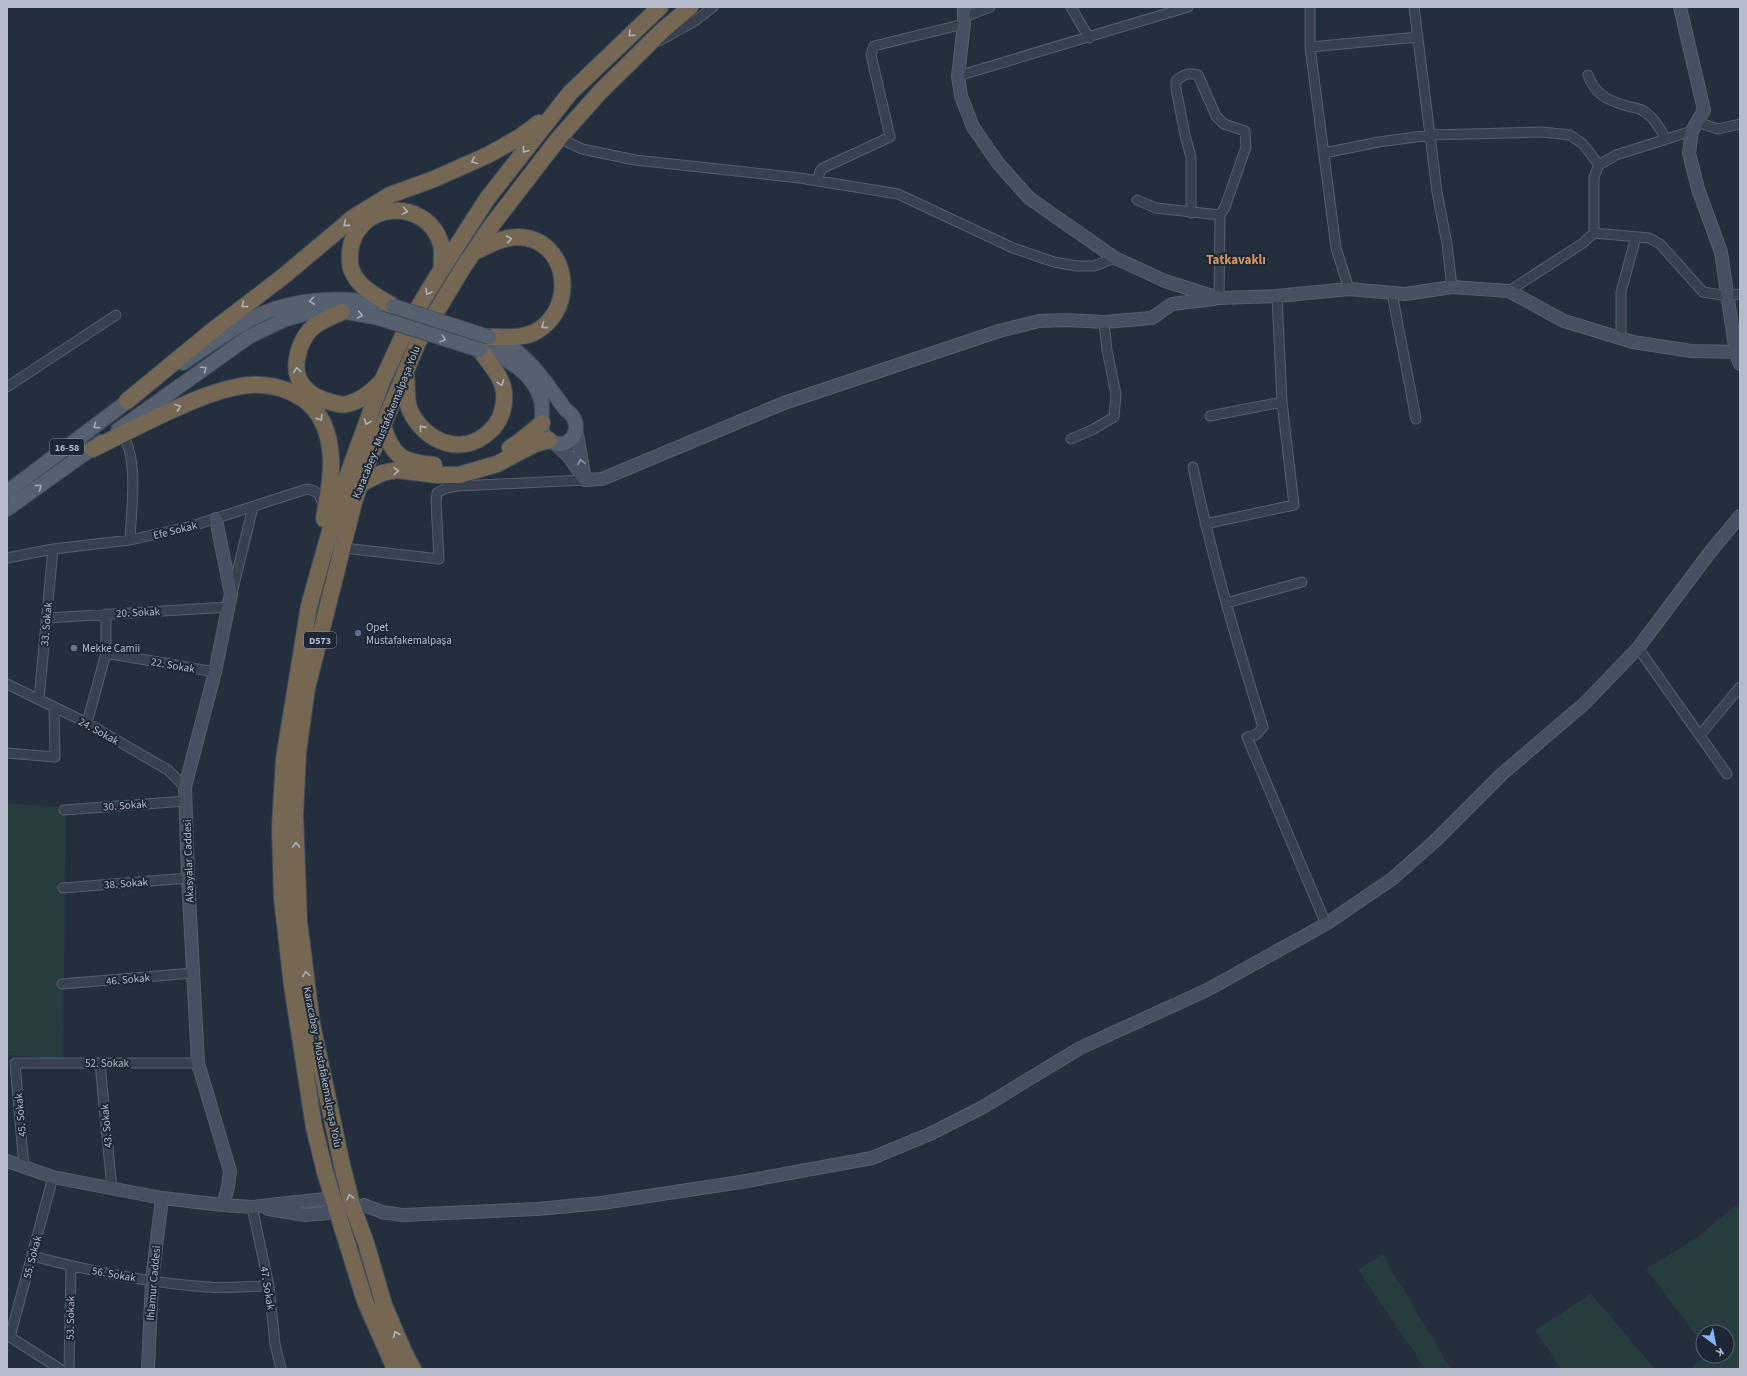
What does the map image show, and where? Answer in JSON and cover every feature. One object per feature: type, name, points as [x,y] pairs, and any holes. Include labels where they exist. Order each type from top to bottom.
[{"type":"highway","name":"Karacabey - Mustafakemalpaşa Yolu","points":[[395,1369],[364,1301],[330,1206],[314,1127],[304,1066],[292,985],[282,898],[280,827],[284,759],[309,606],[339,499],[382,381],[409,323],[487,199],[570,93],[660,7]]},
{"type":"highway","name":"Karacabey - Mustafakemalpaşa Yolu","points":[[413,1369],[384,1305],[347,1185],[312,1024],[299,922],[295,815],[298,752],[307,688],[360,484],[418,342],[492,225],[559,138],[600,92],[690,7]]},
{"type":"highway","points":[[127,402],[212,330],[285,275],[354,217],[390,195],[434,179],[488,155],[520,137],[555,112]]},
{"type":"highway","points":[[393,306],[360,284],[351,270],[350,261],[353,237],[363,224],[382,212],[395,210],[410,212],[423,218],[435,231],[441,246],[442,269]]},
{"type":"highway","points":[[473,253],[497,241],[516,237],[533,239],[544,245],[560,267],[563,279],[559,308],[550,321],[537,331],[520,337],[489,337]]},
{"type":"highway","points":[[342,312],[322,321],[310,331],[300,344],[296,361],[296,372],[302,385],[308,392],[320,398],[332,403],[346,404],[357,401],[369,393],[382,381]]},
{"type":"highway","points":[[406,373],[409,406],[416,420],[427,434],[441,442],[457,445],[474,442],[488,433],[498,422],[503,409],[504,393],[501,381],[480,350]]},
{"type":"highway","points":[[92,449],[120,432],[164,412],[220,391],[249,385],[281,388],[294,393],[306,401],[315,410],[324,425],[331,459],[331,479],[309,606]]},
{"type":"highway","points":[[383,426],[393,450],[402,458],[420,464],[444,466],[465,465],[489,458],[523,439],[542,422]]},
{"type":"highway","points":[[360,484],[382,472],[397,470],[437,476],[465,473],[497,464],[535,444],[551,442]]},
{"type":"main road","points":[[120,432],[250,336],[286,318],[312,312],[342,312],[379,318],[498,355],[515,365],[529,378],[541,400],[542,432],[551,442],[565,442],[570,440],[576,429],[574,418],[566,410],[540,374],[514,349],[489,337],[393,306],[369,301],[340,299],[312,300],[281,307],[254,318],[228,332],[127,402]]},
{"type":"main road","name":"16-58","points":[[7,492],[127,402]]},
{"type":"main road","points":[[542,422],[548,412],[554,409],[566,410]]},
{"type":"main road","name":"16-58","points":[[7,509],[92,449]]},
{"type":"street","points":[[646,47],[675,33],[713,7]]},
{"type":"street","points":[[818,181],[819,173],[823,168],[890,137],[871,55],[874,46],[990,7]]},
{"type":"street","points":[[1071,7],[1089,38]]},
{"type":"street","points":[[958,76],[1089,38],[1188,7]]},
{"type":"street","points":[[1310,7],[1310,47],[1336,248],[1349,289]]},
{"type":"street","points":[[1414,7],[1437,192],[1447,244],[1452,287]]},
{"type":"street","points":[[344,548],[439,559],[436,501],[437,493],[442,490],[458,486],[602,478],[784,403],[881,369],[999,331],[1039,321],[1067,320],[1104,322],[1152,318],[1172,304],[1219,298],[1277,296],[1349,289],[1405,294],[1452,287],[1509,291],[1564,321],[1633,342],[1691,351],[1739,356],[1721,252],[1698,189],[1689,153],[1694,126],[1704,110],[1680,7]]},
{"type":"street","points":[[964,16],[958,76],[961,96],[973,127],[998,163],[1029,198],[1115,258],[1165,281],[1219,298]]},
{"type":"street","points":[[1310,47],[1418,37]]},
{"type":"street","points":[[1191,213],[1191,157],[1184,135],[1176,81],[1181,76],[1193,73],[1198,75],[1216,116],[1224,124],[1245,131],[1246,147],[1225,207],[1220,215],[1219,298]]},
{"type":"street","points":[[1588,75],[1591,84],[1597,92],[1622,105],[1644,111],[1653,118],[1666,139]]},
{"type":"street","points":[[1594,234],[1594,177],[1599,165],[1616,155],[1666,139],[1694,126],[1718,129],[1740,124]]},
{"type":"street","points":[[1324,153],[1379,142],[1430,135],[1542,132],[1570,135],[1583,144],[1599,165]]},
{"type":"street","points":[[559,138],[582,149],[636,160],[818,181],[898,194],[1013,248],[1054,262],[1076,266],[1094,266],[1115,258]]},
{"type":"street","points":[[1136,200],[1156,208],[1220,215]]},
{"type":"street","points":[[1509,291],[1583,243],[1594,234],[1649,238],[1660,244],[1703,292],[1728,296],[1740,294]]},
{"type":"street","points":[[1621,338],[1621,292],[1636,237]]},
{"type":"street","points":[[1392,293],[1416,418]]},
{"type":"street","points":[[1205,524],[1294,505],[1282,402],[1277,296]]},
{"type":"street","points":[[7,387],[116,315]]},
{"type":"street","points":[[1071,439],[1092,430],[1114,417],[1116,394],[1107,350],[1104,322]]},
{"type":"street","points":[[1210,416],[1282,402]]},
{"type":"street","points":[[576,429],[577,444],[585,480]]},
{"type":"street","points":[[120,432],[130,449],[132,467],[130,540]]},
{"type":"street","points":[[551,442],[569,457],[585,480]]},
{"type":"street","points":[[1193,467],[1205,524],[1226,603],[1263,727],[1256,735],[1247,737],[1326,924]]},
{"type":"street","name":"Efe Sokak","points":[[7,558],[53,549],[130,540],[192,526],[307,489],[315,490],[320,494],[325,511]]},
{"type":"street","points":[[231,594],[253,507]]},
{"type":"street","points":[[364,1205],[382,1212],[402,1215],[537,1209],[602,1203],[741,1182],[872,1158],[932,1133],[983,1107],[1080,1048],[1207,990],[1326,924],[1392,879],[1430,846],[1502,774],[1585,703],[1638,648],[1711,551],[1740,516]]},
{"type":"street","name":"Akasyalar Caddesi","points":[[216,518],[231,594],[230,607],[216,672],[185,787],[188,878],[198,1063],[230,1171],[228,1187],[223,1205]]},
{"type":"street","name":"33. Sokak","points":[[39,699],[53,549]]},
{"type":"street","points":[[1226,603],[1302,582]]},
{"type":"street","name":"20. Sokak","points":[[47,618],[230,607]]},
{"type":"street","points":[[87,723],[106,653],[106,614]]},
{"type":"street","points":[[1638,648],[1727,774]]},
{"type":"street","name":"22. Sokak","points":[[106,653],[216,672]]},
{"type":"street","name":"24. Sokak","points":[[7,684],[87,723],[168,770],[185,787]]},
{"type":"street","points":[[1700,735],[1740,687]]},
{"type":"street","points":[[7,754],[55,757],[54,707]]},
{"type":"street","name":"30. Sokak","points":[[64,810],[186,801]]},
{"type":"street","name":"38. Sokak","points":[[63,888],[188,878]]},
{"type":"street","name":"46. Sokak","points":[[62,984],[193,973]]},
{"type":"street","name":"52. Sokak","points":[[15,1063],[198,1063]]},
{"type":"street","name":"45. Sokak","points":[[15,1063],[24,1167]]},
{"type":"street","name":"43. Sokak","points":[[100,1063],[112,1189]]},
{"type":"street","points":[[7,1161],[53,1177],[162,1198],[252,1207],[330,1206]]},
{"type":"street","name":"55. Sokak","points":[[9,1336],[53,1177]]},
{"type":"street","name":"Ihlamur Caddesi","points":[[148,1369],[152,1281],[162,1198]]},
{"type":"street","name":"47. Sokak","points":[[252,1207],[269,1286],[275,1344],[281,1369]]},
{"type":"street","name":"56. Sokak","points":[[32,1256],[71,1266],[152,1281],[210,1287],[269,1286]]},
{"type":"street","name":"53. Sokak","points":[[69,1369],[71,1266]]},
{"type":"street","points":[[9,1336],[60,1369]]},
{"type":"green space","points":[[7,803],[66,808],[63,1059],[7,1055]]},
{"type":"green space","points":[[1740,1202],[1740,1369],[1690,1369],[1696,1364],[1735,1364],[1735,1324],[1695,1324],[1695,1334],[1646,1269],[1695,1239]]},
{"type":"green space","points":[[1382,1254],[1451,1369],[1426,1369],[1358,1270]]},
{"type":"green space","points":[[1591,1294],[1655,1369],[1562,1369],[1535,1330]]},
{"type":"place","name":"Opet Mustafakemalpaşa","points":[[358,633]]},
{"type":"place","name":"Mekke Camii","points":[[74,648]]},
{"type":"district","name":"Tatkavaklı","points":[[1236,259]]}]
